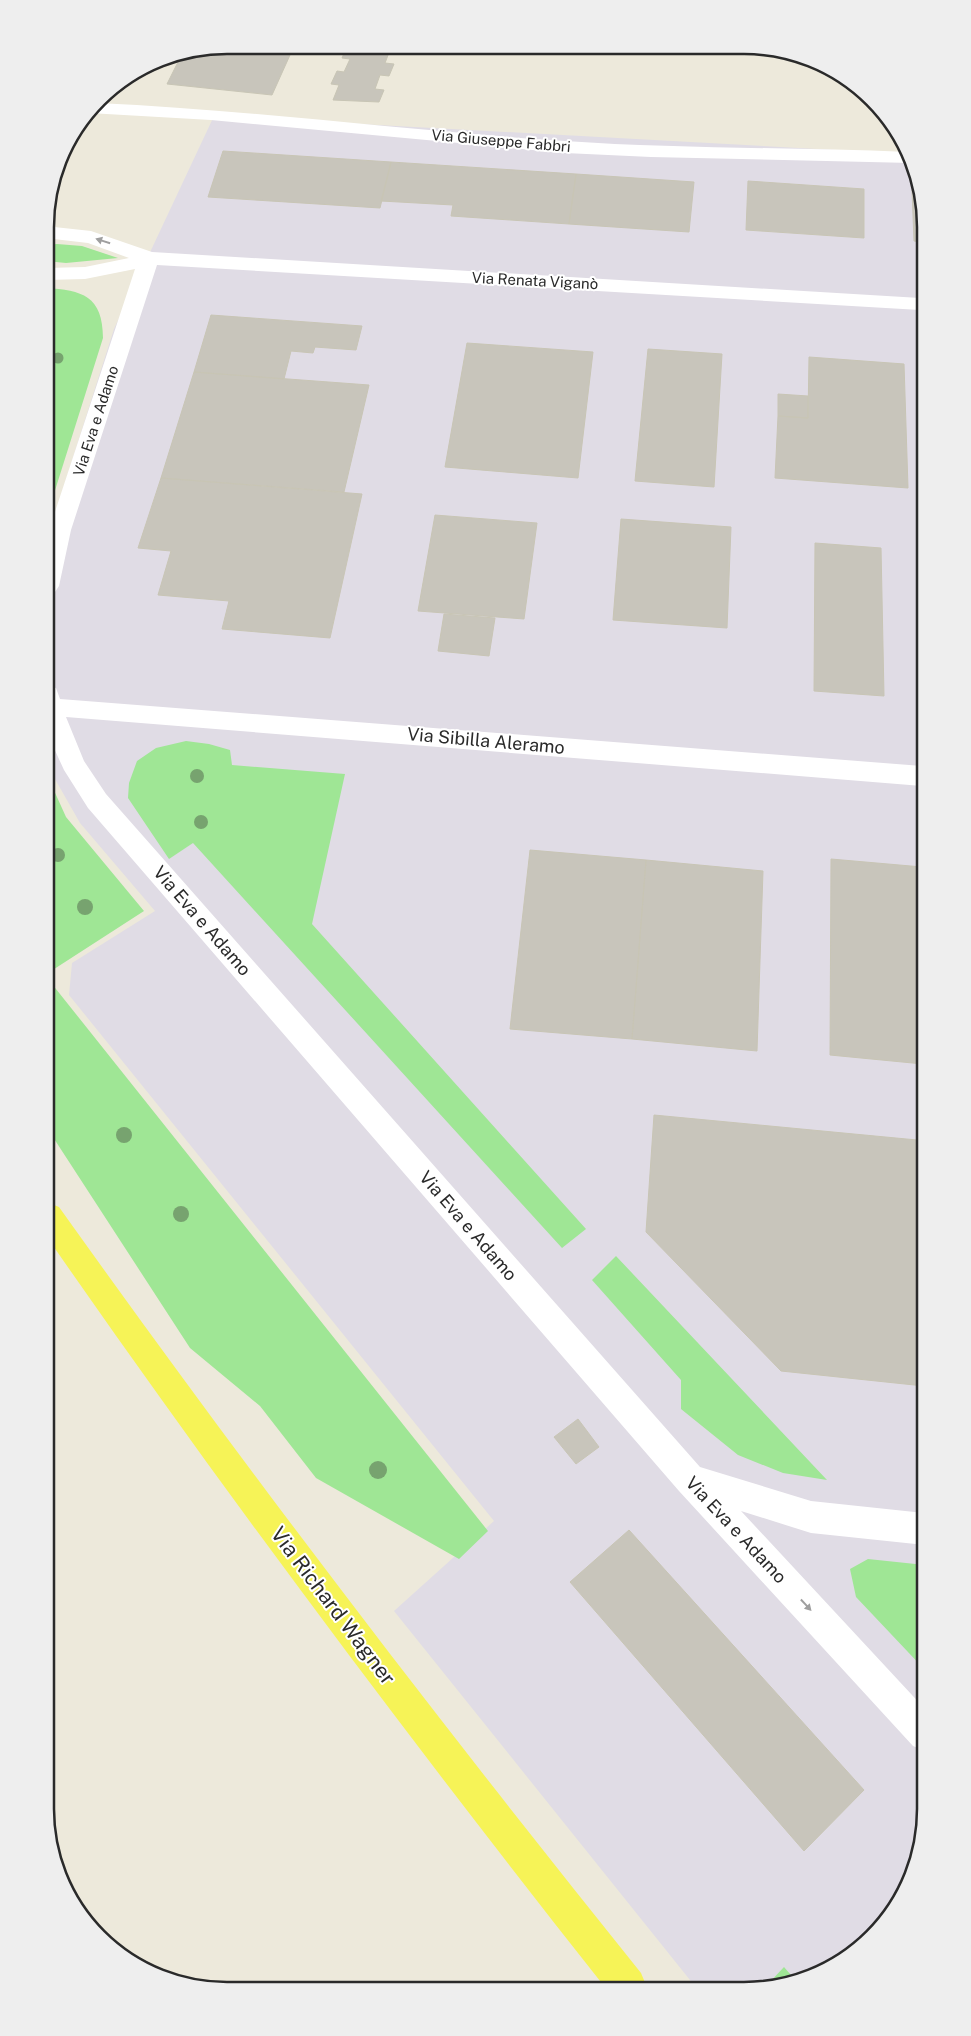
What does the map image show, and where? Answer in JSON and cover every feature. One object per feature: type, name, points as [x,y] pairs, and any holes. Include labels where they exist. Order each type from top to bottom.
[{"type":"main road","name":"Via Richard Wagner","points":[[54,1223],[166,1381],[372,1658],[625,1982]]},
{"type":"street","name":"Via Giuseppe Fabbri","points":[[101,108],[198,113],[564,147],[704,154],[902,158]]},
{"type":"street","name":"Via Renata Viganò","points":[[54,233],[91,237],[149,258],[917,304]]},
{"type":"street","name":"Via Renata Viganò","points":[[54,274],[101,272],[121,268],[149,258]]},
{"type":"street","name":"Via Eva e Adamo","points":[[54,556],[60,530],[149,258]]},
{"type":"street","name":"Via Sibilla Aleramo","points":[[54,700],[917,776]]},
{"type":"street","name":"Via Eva e Adamo","points":[[54,715],[68,756],[76,772],[97,801],[690,1480],[917,1725]]},
{"type":"street","points":[[690,1480],[811,1517],[917,1528]]},
{"type":"shaded area","points":[[214,116],[901,154],[908,171],[916,204],[917,226],[917,1821],[914,1843],[904,1876],[888,1905],[867,1932],[850,1947],[811,1969],[767,1981],[692,1982],[394,1611],[494,1521],[69,995],[72,963],[155,911],[80,823],[54,777],[54,517],[114,329]]},
{"type":"green space","points":[[54,244],[82,246],[118,258],[66,263],[54,262]]},
{"type":"green space","points":[[54,289],[80,294],[94,304],[102,324],[103,338],[54,494]]},
{"type":"green space","points":[[186,741],[209,744],[230,750],[232,765],[345,774],[312,924],[586,1229],[562,1248],[193,843],[169,859],[128,798],[129,783],[137,761],[156,748]]},
{"type":"green space","points":[[54,790],[66,817],[144,911],[54,969]]},
{"type":"green space","points":[[54,987],[488,1531],[459,1559],[316,1478],[260,1406],[190,1348],[54,1139]]},
{"type":"green space","points":[[616,1256],[827,1480],[783,1473],[738,1455],[681,1409],[681,1380],[592,1280]]},
{"type":"green space","points":[[868,1559],[917,1564],[917,1662],[856,1597],[850,1569]]},
{"type":"green space","points":[[784,1967],[791,1975],[789,1976],[772,1980]]},
{"type":"building","points":[[215,54],[290,55],[272,95],[167,84],[179,61],[193,57]]},
{"type":"building","points":[[344,54],[388,54],[385,63],[394,64],[389,76],[380,75],[375,89],[384,90],[379,102],[333,100],[339,85],[331,84],[337,71],[344,72],[350,59],[342,58]]},
{"type":"building","points":[[223,151],[391,162],[380,208],[208,197]]},
{"type":"building","points":[[391,162],[576,174],[569,224],[451,216],[453,205],[381,201]]},
{"type":"building","points":[[576,174],[694,182],[689,232],[569,224]]},
{"type":"building","points":[[748,181],[864,189],[864,238],[746,230]]},
{"type":"building","points":[[912,190],[916,204],[917,226],[917,242],[914,241]]},
{"type":"building","points":[[211,315],[362,326],[356,350],[315,347],[313,353],[291,351],[284,379],[194,372]]},
{"type":"building","points":[[467,343],[593,352],[578,478],[445,467]]},
{"type":"building","points":[[648,349],[722,354],[714,487],[635,481]]},
{"type":"building","points":[[809,357],[904,364],[908,488],[775,478],[778,416],[808,418]]},
{"type":"building","points":[[194,372],[369,385],[344,492],[161,478]]},
{"type":"building","points":[[778,394],[808,396],[808,418],[778,416]]},
{"type":"building","points":[[161,478],[362,494],[330,638],[222,629],[229,601],[158,595],[171,551],[138,548]]},
{"type":"building","points":[[435,515],[537,523],[524,619],[418,611]]},
{"type":"building","points":[[621,519],[731,527],[727,628],[613,620]]},
{"type":"building","points":[[815,543],[881,548],[884,696],[814,691]]},
{"type":"building","points":[[444,614],[495,618],[489,656],[438,651]]},
{"type":"building","points":[[530,850],[646,860],[632,1039],[510,1029]]},
{"type":"building","points":[[831,859],[917,867],[917,1063],[830,1055]]},
{"type":"building","points":[[646,860],[763,871],[757,1051],[632,1039]]},
{"type":"building","points":[[654,1115],[917,1140],[917,1385],[781,1371],[646,1232]]},
{"type":"building","points":[[578,1419],[599,1447],[576,1464],[554,1437]]},
{"type":"building","points":[[629,1530],[864,1790],[804,1851],[570,1582]]}]
